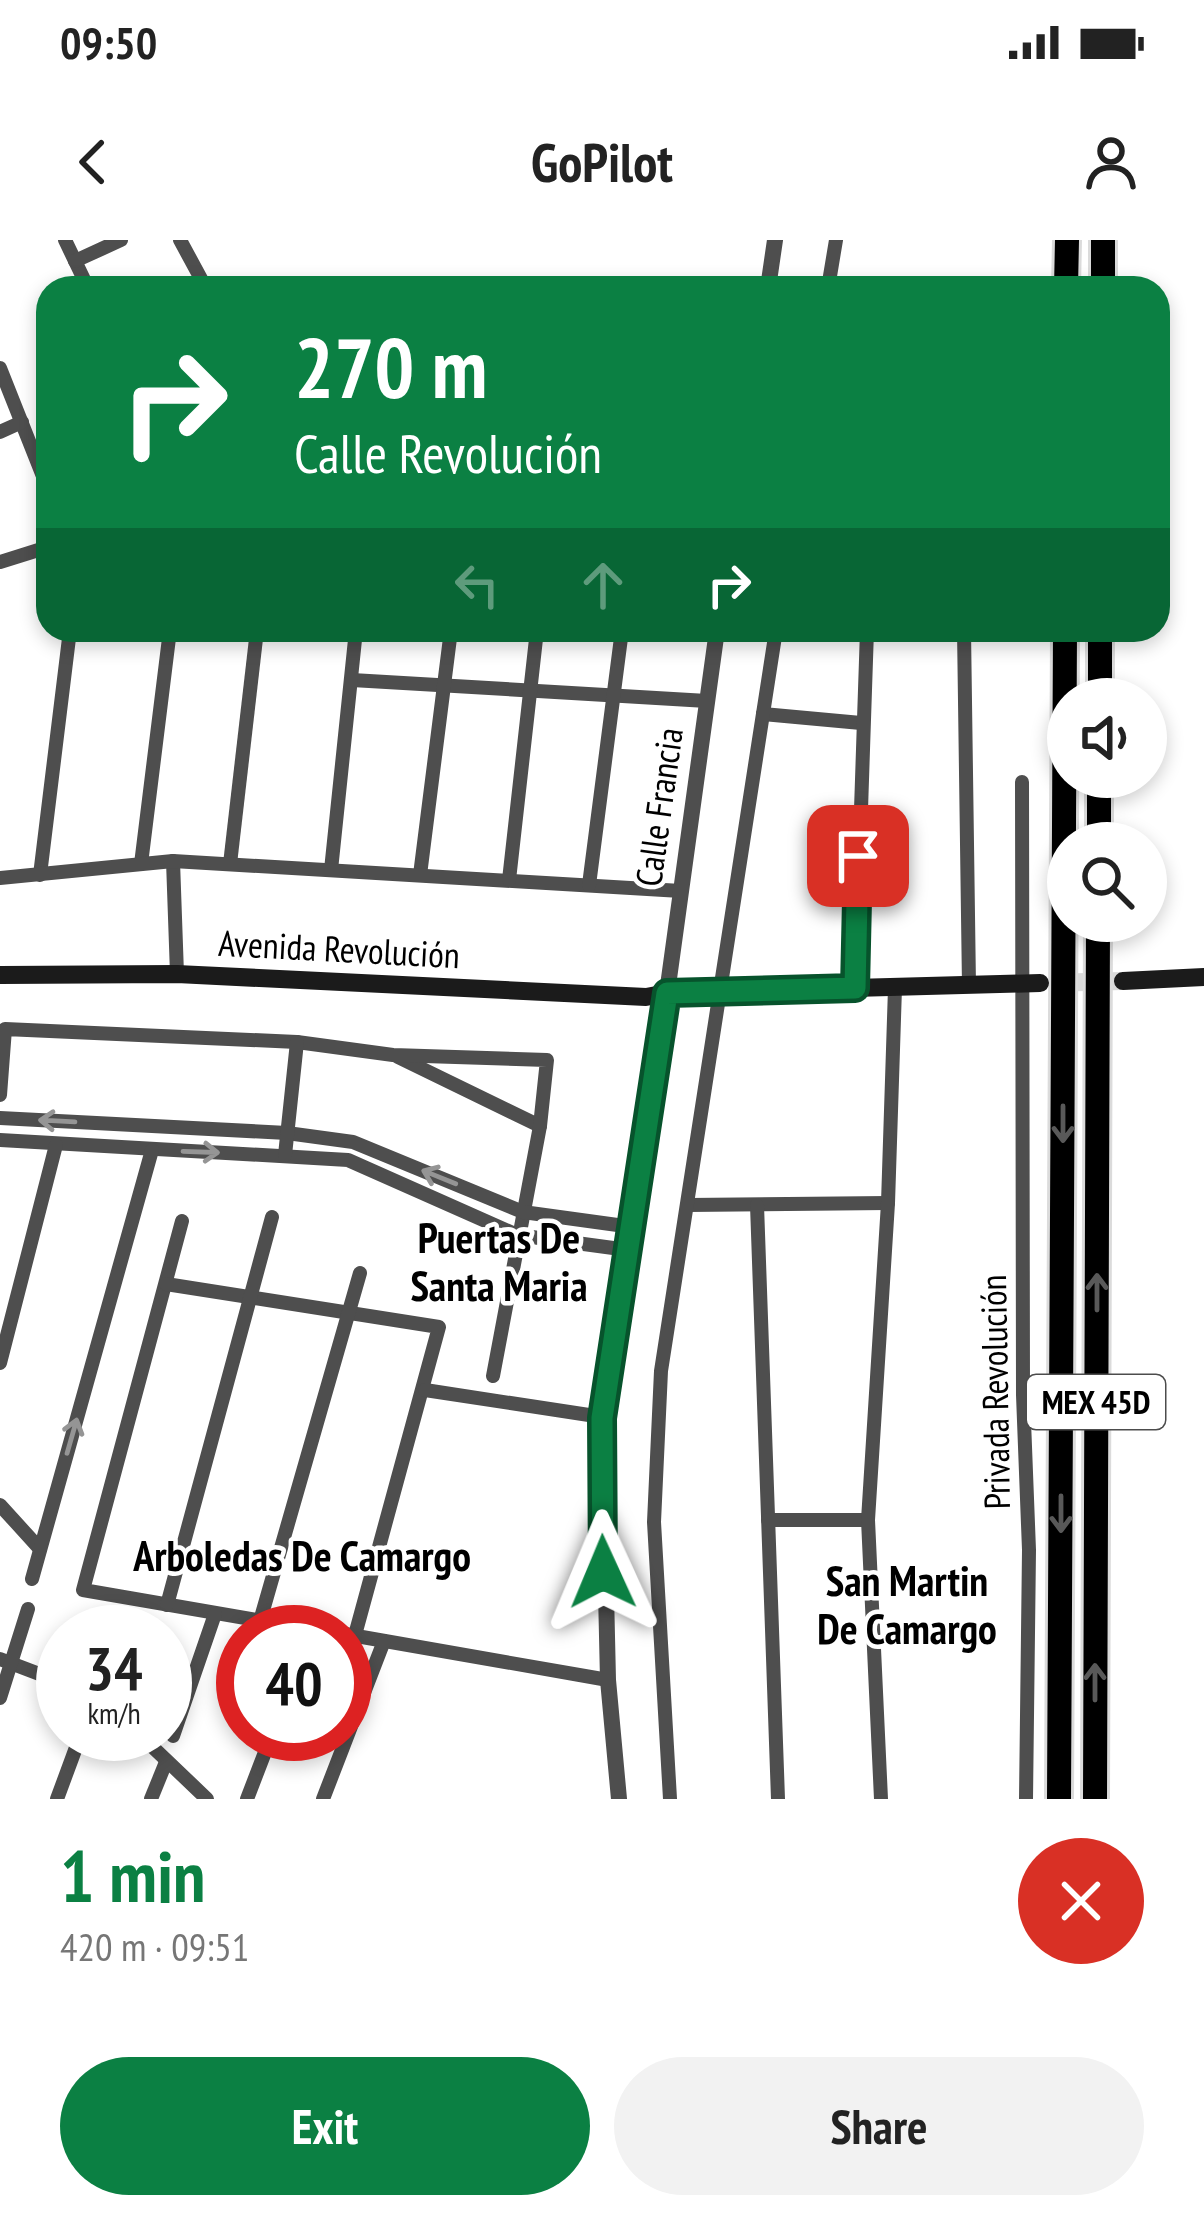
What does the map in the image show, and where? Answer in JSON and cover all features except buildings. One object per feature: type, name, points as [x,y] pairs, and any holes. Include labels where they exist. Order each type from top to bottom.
[{"type":"highway","points":[[1066,240],[1066,276]]},
{"type":"highway","points":[[1103,240],[1103,276]]},
{"type":"highway","name":"MEX 45D","points":[[1060,1799],[1065,642]]},
{"type":"highway","points":[[1100,642],[1100,678]]},
{"type":"highway","name":"MEX 45D","points":[[1095,1799],[1098,942]]},
{"type":"main road","name":"Avenida Revolución","points":[[0,975],[177,974],[646,997],[1032,983]]},
{"type":"main road","points":[[1123,981],[1204,977]]},
{"type":"street","points":[[65,240],[82,276]]},
{"type":"street","points":[[74,261],[121,240]]},
{"type":"street","points":[[180,240],[200,276]]},
{"type":"street","points":[[770,276],[775,240]]},
{"type":"street","points":[[831,276],[836,240]]},
{"type":"street","points":[[0,368],[36,458]]},
{"type":"street","points":[[0,432],[22,422]]},
{"type":"street","points":[[0,562],[36,551]]},
{"type":"street","points":[[40,875],[69,642]]},
{"type":"street","points":[[141,864],[169,642]]},
{"type":"street","points":[[230,864],[255,642]]},
{"type":"street","points":[[331,870],[355,642]]},
{"type":"street","points":[[421,875],[449,642]]},
{"type":"street","points":[[508,880],[536,642]]},
{"type":"street","points":[[589,885],[621,642]]},
{"type":"street","name":"Calle Francia","points":[[619,1799],[608,1680],[602,1418],[670,993],[715,642]]},
{"type":"street","points":[[670,1799],[654,1522],[661,1371],[716,992],[774,642]]},
{"type":"street","points":[[855,988],[866,642]]},
{"type":"street","points":[[964,642],[969,986]]},
{"type":"street","points":[[352,680],[707,701]]},
{"type":"street","points":[[763,714],[861,723]]},
{"type":"street","name":"Privada Revolución","points":[[1022,782],[1032,983],[1023,1372],[1028,1550],[1026,1799]]},
{"type":"street","points":[[0,878],[173,861],[681,891]]},
{"type":"street","points":[[173,861],[177,974]]},
{"type":"street","points":[[881,1799],[868,1520],[896,988]]},
{"type":"street","points":[[0,1095],[4,1029],[297,1042],[393,1054],[548,1060],[494,1376]]},
{"type":"street","points":[[285,1155],[297,1042]]},
{"type":"street","points":[[393,1054],[540,1126]]},
{"type":"street","points":[[0,1118],[287,1133],[353,1142],[523,1212],[632,1227]]},
{"type":"street","points":[[0,1140],[348,1160],[517,1235],[628,1250]]},
{"type":"street","points":[[0,1363],[56,1144]]},
{"type":"street","points":[[32,1579],[152,1150]]},
{"type":"street","points":[[688,1204],[888,1203]]},
{"type":"street","points":[[757,1204],[778,1799]]},
{"type":"street","points":[[182,1221],[83,1590],[167,1605],[272,1217]]},
{"type":"street","points":[[265,1605],[360,1273]]},
{"type":"street","points":[[166,1284],[439,1327],[425,1390],[359,1605]]},
{"type":"street","points":[[425,1390],[602,1418]]},
{"type":"street","points":[[0,1505],[40,1549]]},
{"type":"street","points":[[768,1520],[868,1520]]},
{"type":"street","points":[[0,1698],[7,1662],[28,1610]]},
{"type":"street","points":[[192,1610],[215,1614],[192,1681]]},
{"type":"street","points":[[372,1639],[608,1680]]},
{"type":"street","points":[[322,1799],[384,1641]]},
{"type":"street","points":[[7,1662],[36,1673]]},
{"type":"street","points":[[57,1799],[72,1761]]},
{"type":"street","points":[[247,1799],[262,1761]]},
{"type":"street","points":[[151,1799],[166,1762],[207,1799]]},
{"type":"tunnel","points":[[1050,983],[1123,981]]},
{"type":"district","name":"Puertas De Santa Maria","points":[[499,1262]]},
{"type":"district","name":"Arboledas De Camargo","points":[[302,1556]]},
{"type":"district","name":"San Martin De Camargo","points":[[907,1605]]},
{"type":"route","points":[[603,1572],[602,1418],[667,993],[855,988],[858,856]]}]
